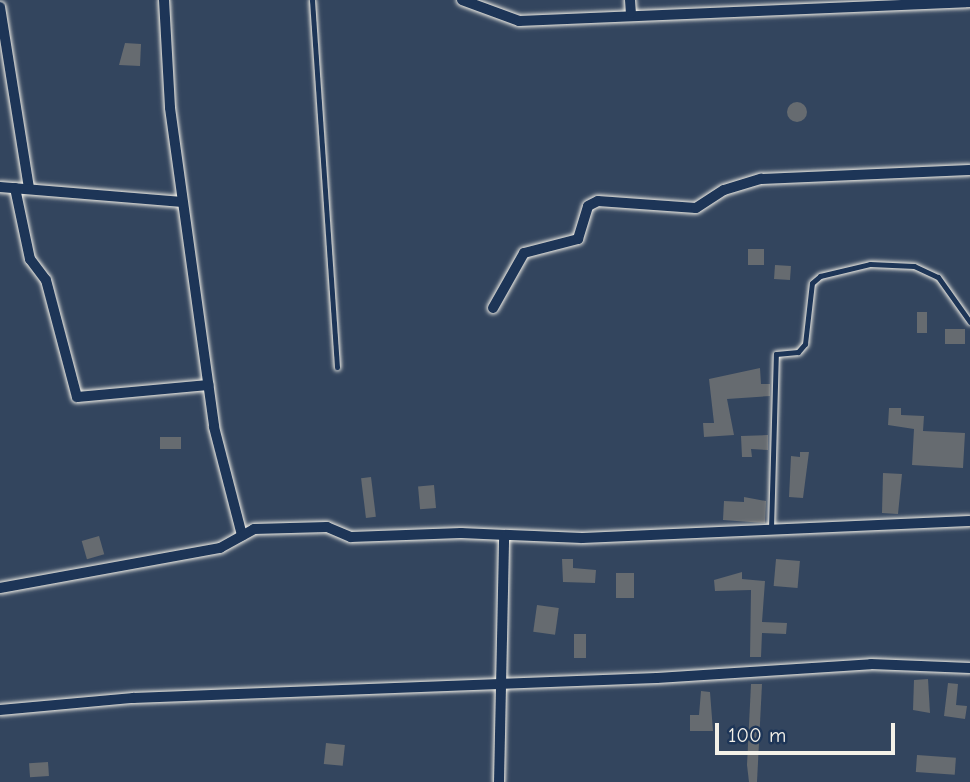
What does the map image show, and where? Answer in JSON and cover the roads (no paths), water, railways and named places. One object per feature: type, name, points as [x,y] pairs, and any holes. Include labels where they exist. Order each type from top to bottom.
[{"type":"street","points":[[164,0],[182,202],[208,385],[242,535]]},
{"type":"street","points":[[462,0],[519,21],[718,5],[970,2]]},
{"type":"street","points":[[630,0],[631,13]]},
{"type":"street","points":[[0,7],[29,189]]},
{"type":"street","points":[[493,308],[524,253],[578,239],[587,206],[598,201],[696,208],[724,190],[761,179],[970,170]]},
{"type":"street","points":[[0,187],[182,202]]},
{"type":"street","points":[[15,188],[30,259],[46,280],[77,397],[208,385]]},
{"type":"street","points":[[0,588],[220,548],[254,528],[327,527],[351,537],[582,538],[970,521]]},
{"type":"street","points":[[499,782],[504,536]]},
{"type":"street","points":[[0,710],[133,698],[871,664],[970,668]]},
{"type":"lane","points":[[312,0],[337,367]]},
{"type":"lane","points":[[771,528],[776,354],[798,352],[805,344],[812,283],[820,276],[870,264],[914,266],[938,277],[970,322]]}]
